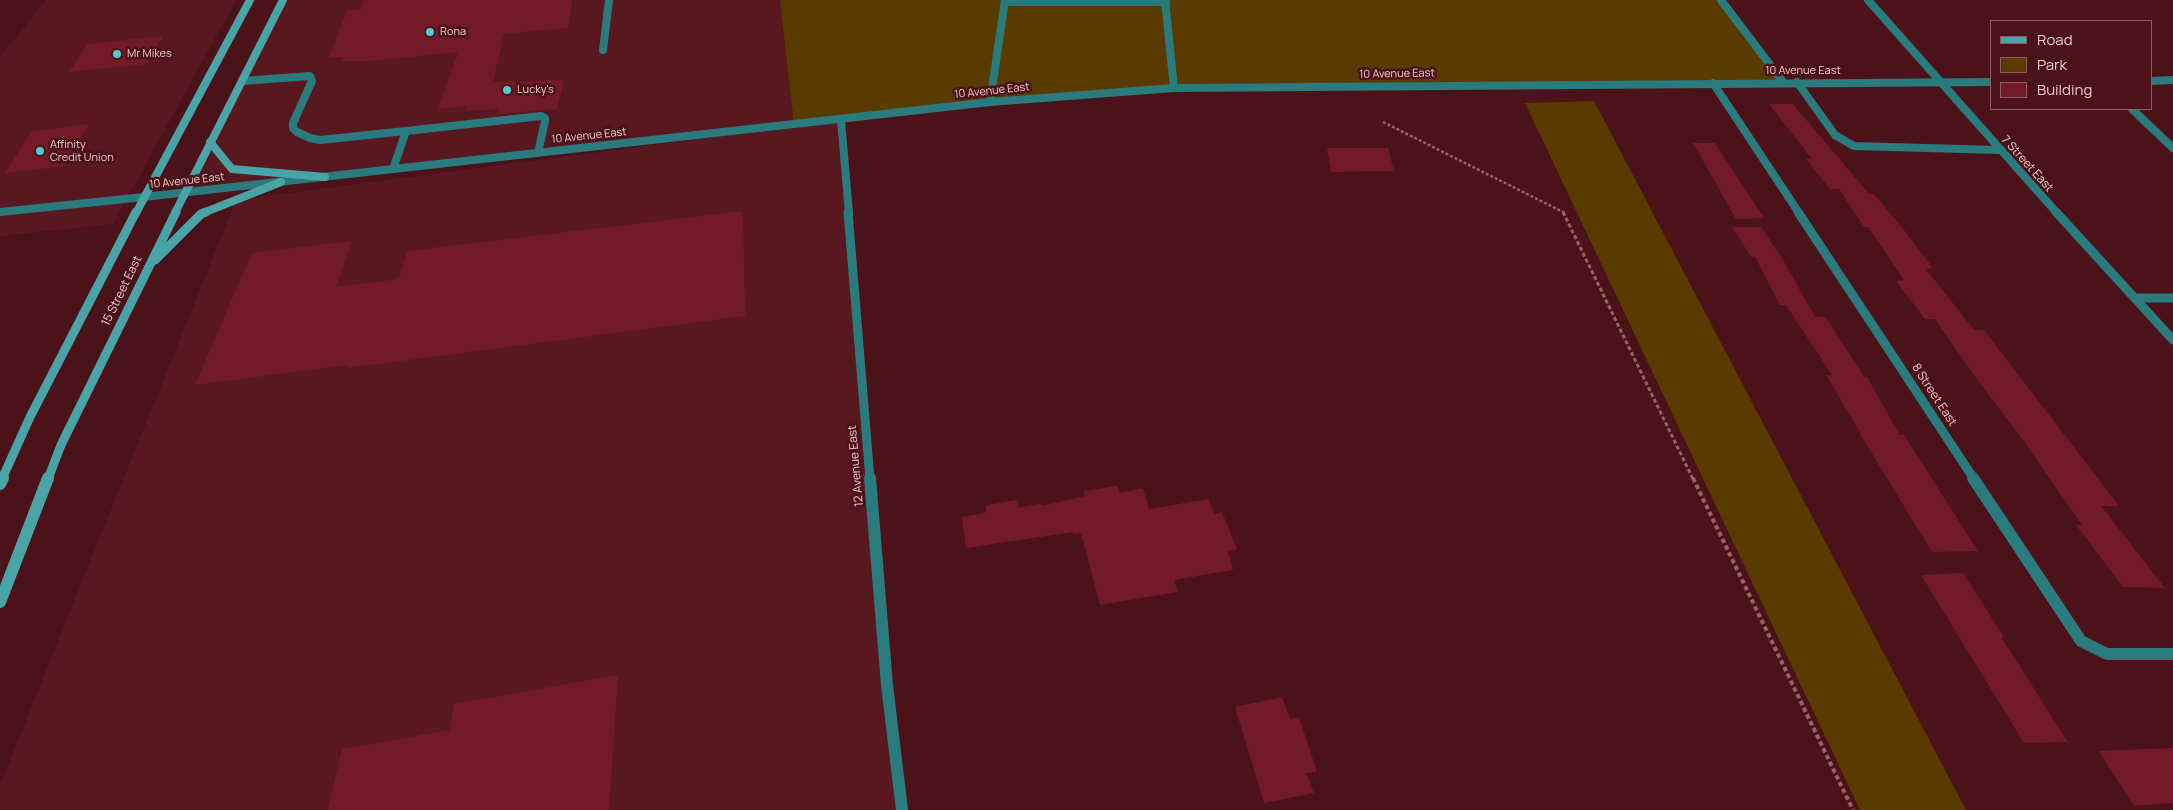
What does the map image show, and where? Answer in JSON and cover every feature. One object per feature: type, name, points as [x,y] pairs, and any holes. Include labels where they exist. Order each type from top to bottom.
[{"type":"main road","name":"15 Street East","points":[[0,484],[30,417],[144,197],[250,0]]},
{"type":"main road","name":"15 Street East","points":[[0,602],[61,445],[147,268],[283,0]]},
{"type":"main road","points":[[210,142],[232,169],[325,177]]},
{"type":"main road","points":[[147,268],[201,214],[281,182]]},
{"type":"street","points":[[604,50],[609,0]]},
{"type":"street","points":[[1721,0],[1783,82]]},
{"type":"street","name":"7 Street East","points":[[1868,0],[1999,150],[2173,340]]},
{"type":"street","points":[[990,102],[1005,1],[1166,1],[1174,88]]},
{"type":"street","points":[[242,81],[303,75],[310,76],[312,81],[293,123],[293,128],[297,132],[310,138],[320,140],[540,116],[545,118],[545,121],[538,153]]},
{"type":"street","points":[[2153,81],[2173,80]]},
{"type":"street","name":"10 Avenue East","points":[[0,212],[990,102],[1174,88],[1783,82],[1990,82]]},
{"type":"street","points":[[1797,82],[1835,135],[1854,146],[1999,150]]},
{"type":"street","name":"8 Street East","points":[[1713,83],[2081,641],[2107,654],[2173,654]]},
{"type":"street","points":[[2133,110],[2173,148]]},
{"type":"street","name":"12 Avenue East","points":[[841,120],[887,685],[902,810]]},
{"type":"street","points":[[393,169],[406,131]]},
{"type":"street","points":[[2135,298],[2173,298]]},
{"type":"path","points":[[1383,122],[1565,213],[1854,810]]},
{"type":"shaded area","points":[[46,0],[236,0],[113,224],[0,236],[0,57]]},
{"type":"shaded area","points":[[283,0],[780,0],[794,125],[187,192]]},
{"type":"shaded area","points":[[841,120],[902,810],[0,810],[0,785],[236,200]]},
{"type":"green space","points":[[780,0],[1725,0],[1784,80],[1179,84],[794,125]]},
{"type":"green space","points":[[1594,101],[1966,810],[1860,810],[1525,103]]},
{"type":"building","name":"Rona","points":[[364,0],[572,0],[568,28],[504,34],[493,82],[564,80],[557,109],[499,114],[499,109],[467,111],[466,106],[438,109],[458,52],[369,61],[342,61],[343,57],[329,58],[347,10],[361,9]]},
{"type":"building","name":"Mr Mikes","points":[[163,36],[147,64],[69,72],[88,44]]},
{"type":"building","points":[[1769,104],[1793,104],[1869,194],[1874,194],[1904,230],[1933,268],[1926,269],[1974,330],[1984,330],[2119,506],[2101,506],[2165,588],[2123,587],[2076,525],[2082,525],[1935,319],[1925,319],[1896,281],[1904,280],[1868,227],[1864,227],[1839,189],[1830,189],[1806,159],[1812,159]]},
{"type":"building","points":[[89,124],[65,166],[5,173],[32,131]]},
{"type":"building","points":[[1693,143],[1715,143],[1764,218],[1736,219]]},
{"type":"building","points":[[1327,148],[1388,148],[1394,171],[1331,172]]},
{"type":"building","points":[[743,211],[745,316],[347,368],[348,365],[195,385],[252,253],[352,241],[336,287],[399,279],[407,251]]},
{"type":"building","points":[[1732,227],[1761,227],[1782,258],[1815,317],[1826,317],[1864,377],[1867,377],[1900,435],[1904,435],[1978,551],[1932,552],[1826,375],[1832,375],[1786,305],[1780,305],[1755,257],[1751,257]]},
{"type":"building","points":[[1118,486],[1119,493],[1143,488],[1149,509],[1208,499],[1215,514],[1222,512],[1237,549],[1228,552],[1233,570],[1174,580],[1178,592],[1100,605],[1081,533],[1073,534],[1073,532],[966,548],[962,517],[985,513],[987,505],[1018,500],[1019,508],[1041,503],[1041,506],[1085,496],[1083,491]]},
{"type":"building","points":[[1963,573],[2068,742],[2024,743],[1921,575]]},
{"type":"building","points":[[618,675],[609,810],[328,810],[342,749],[450,730],[454,704]]},
{"type":"building","points":[[1282,697],[1290,719],[1299,717],[1317,772],[1306,773],[1314,793],[1264,803],[1235,707]]},
{"type":"building","points":[[2173,748],[2173,803],[2134,806],[2099,751]]},
{"type":"place","name":"Rona","points":[[430,32]]},
{"type":"place","name":"Mr Mikes","points":[[117,54]]},
{"type":"place","name":"Lucky's","points":[[507,90]]},
{"type":"place","name":"Affinity Credit Union","points":[[40,151]]}]
